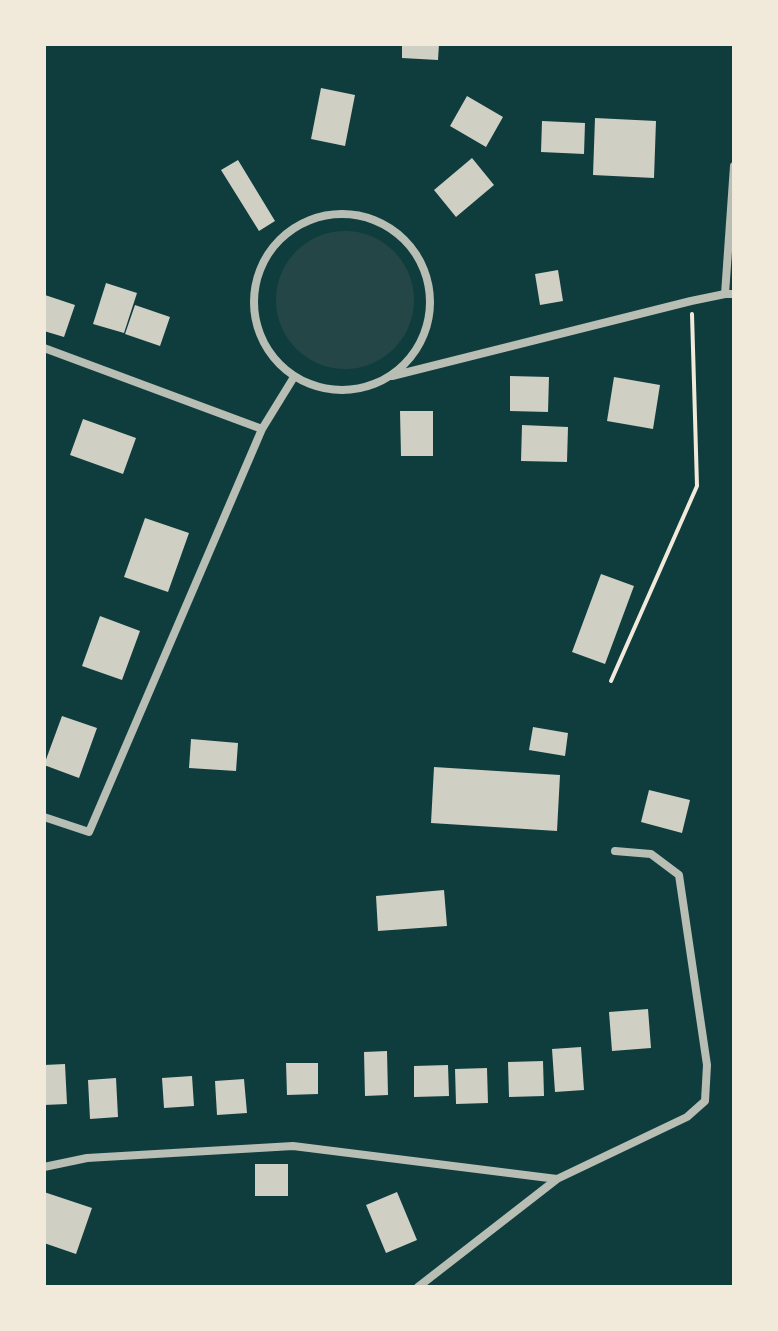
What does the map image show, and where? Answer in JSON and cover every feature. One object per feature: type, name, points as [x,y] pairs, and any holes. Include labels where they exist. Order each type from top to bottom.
[{"type":"street","points":[[391,376],[415,352],[426,330],[430,312],[428,282],[410,245],[397,232],[370,217],[346,213],[315,217],[298,225],[274,244],[256,279],[255,319],[270,356],[294,377],[331,390],[363,388],[391,376],[729,294],[734,166]]},
{"type":"street","points":[[44,348],[262,429]]},
{"type":"street","points":[[44,817],[89,832],[262,429],[294,377]]},
{"type":"street","points":[[418,1287],[557,1179],[687,1117],[705,1101],[707,1065],[679,875],[651,854],[615,851]]},
{"type":"street","points":[[44,1167],[87,1158],[293,1146],[557,1179]]},
{"type":"path","points":[[611,681],[697,486],[691,301]]},
{"type":"shaded area","points":[[345,231],[371,236],[394,251],[409,274],[414,300],[409,326],[394,349],[371,364],[345,369],[319,364],[296,349],[281,326],[276,300],[281,274],[296,251],[319,236]]},
{"type":"building","points":[[402,44],[439,44],[438,60],[402,58]]},
{"type":"building","points":[[321,88],[355,95],[345,146],[311,139]]},
{"type":"building","points":[[467,96],[503,117],[486,147],[450,126]]},
{"type":"building","points":[[595,118],[656,121],[654,178],[593,175]]},
{"type":"building","points":[[542,121],[585,123],[584,154],[541,152]]},
{"type":"building","points":[[472,158],[494,185],[456,217],[434,190]]},
{"type":"building","points":[[238,160],[275,221],[259,231],[221,170]]},
{"type":"building","points":[[558,270],[563,301],[540,305],[535,274]]},
{"type":"building","points":[[106,283],[137,293],[124,333],[93,324]]},
{"type":"building","points":[[45,295],[75,305],[64,337],[44,331]]},
{"type":"building","points":[[135,305],[170,317],[160,346],[125,334]]},
{"type":"building","points":[[510,376],[549,377],[548,412],[510,411]]},
{"type":"building","points":[[614,377],[660,385],[653,429],[607,421]]},
{"type":"building","points":[[400,411],[433,411],[433,456],[401,456]]},
{"type":"building","points":[[83,419],[136,438],[123,474],[70,455]]},
{"type":"building","points":[[522,425],[568,427],[567,462],[521,461]]},
{"type":"building","points":[[145,518],[189,533],[168,592],[124,577]]},
{"type":"building","points":[[601,574],[634,586],[605,664],[572,652]]},
{"type":"building","points":[[100,616],[140,631],[122,680],[82,666]]},
{"type":"building","points":[[62,716],[97,728],[79,778],[44,765]]},
{"type":"building","points":[[533,727],[568,733],[565,756],[529,750]]},
{"type":"building","points":[[191,739],[238,743],[236,771],[189,768]]},
{"type":"building","points":[[434,767],[560,775],[557,831],[431,823]]},
{"type":"building","points":[[649,790],[690,800],[682,833],[641,822]]},
{"type":"building","points":[[444,890],[447,926],[378,931],[376,896]]},
{"type":"building","points":[[648,1009],[651,1048],[612,1051],[609,1012]]},
{"type":"building","points":[[581,1047],[584,1090],[555,1092],[552,1049]]},
{"type":"building","points":[[387,1051],[388,1095],[365,1096],[364,1052]]},
{"type":"building","points":[[543,1061],[544,1096],[509,1097],[508,1062]]},
{"type":"building","points":[[286,1063],[318,1063],[318,1094],[287,1095]]},
{"type":"building","points":[[65,1064],[67,1104],[44,1105],[44,1065]]},
{"type":"building","points":[[448,1065],[449,1096],[414,1097],[414,1066]]},
{"type":"building","points":[[487,1068],[488,1103],[456,1104],[455,1069]]},
{"type":"building","points":[[192,1076],[194,1106],[164,1108],[162,1078]]},
{"type":"building","points":[[116,1078],[118,1117],[90,1119],[88,1080]]},
{"type":"building","points":[[244,1079],[247,1113],[217,1115],[215,1081]]},
{"type":"building","points":[[255,1164],[288,1164],[288,1196],[255,1196]]},
{"type":"building","points":[[44,1192],[92,1208],[76,1254],[44,1243]]},
{"type":"building","points":[[397,1192],[417,1240],[386,1253],[366,1205]]}]
